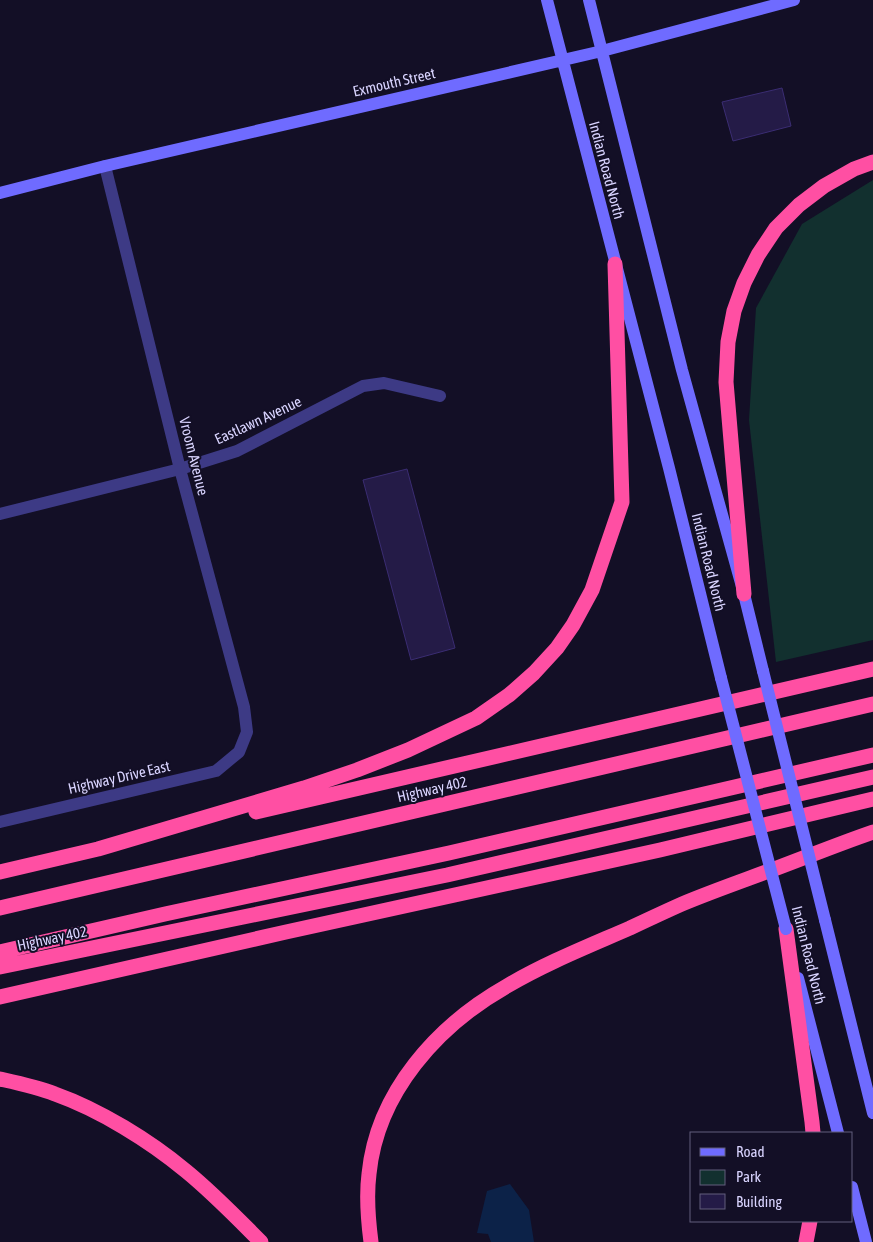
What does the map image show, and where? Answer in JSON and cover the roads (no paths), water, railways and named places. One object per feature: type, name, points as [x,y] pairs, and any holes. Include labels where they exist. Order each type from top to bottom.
[{"type":"highway","points":[[744,594],[726,382],[728,342],[734,311],[744,283],[776,228],[799,205],[824,186],[854,169],[873,162]]},
{"type":"highway","points":[[98,848],[304,788],[408,750],[476,718],[509,695],[534,673],[557,648],[574,625],[592,590],[622,502],[615,264]]},
{"type":"highway","points":[[0,872],[873,669]]},
{"type":"highway","name":"Highway 402","points":[[0,908],[873,704]]},
{"type":"highway","points":[[0,952],[165,914],[449,853],[873,755]]},
{"type":"highway","name":"Highway 402","points":[[0,967],[447,875],[873,777]]},
{"type":"highway","points":[[0,997],[660,850],[873,800]]},
{"type":"highway","points":[[371,1242],[368,1219],[369,1173],[381,1125],[392,1099],[403,1081],[434,1042],[455,1022],[479,1003],[500,990],[549,964],[682,904],[873,832]]},
{"type":"highway","points":[[786,929],[813,1132]]},
{"type":"highway","points":[[0,1079],[55,1094],[100,1114],[148,1143],[186,1170],[261,1242]]},
{"type":"highway","points":[[806,1242],[810,1222]]},
{"type":"main road","name":"Indian Road North","points":[[547,0],[669,468],[838,1132]]},
{"type":"main road","name":"Indian Road North","points":[[589,0],[682,370],[744,594],[873,1113]]},
{"type":"main road","name":"Exmouth Street","points":[[0,193],[105,166],[602,51],[794,0]]},
{"type":"main road","points":[[853,1191],[866,1242]]},
{"type":"street","name":"Vroom Avenue","points":[[105,166],[180,469],[244,707],[247,732],[239,752]]},
{"type":"street","name":"Eastlawn Avenue","points":[[0,514],[180,469],[237,451],[363,386],[384,383],[440,396]]},
{"type":"street","name":"Highway Drive East","points":[[0,822],[216,771],[239,752]]},
{"type":"water","points":[[510,1184],[529,1210],[534,1242],[491,1242],[488,1234],[477,1233],[487,1191]]}]
